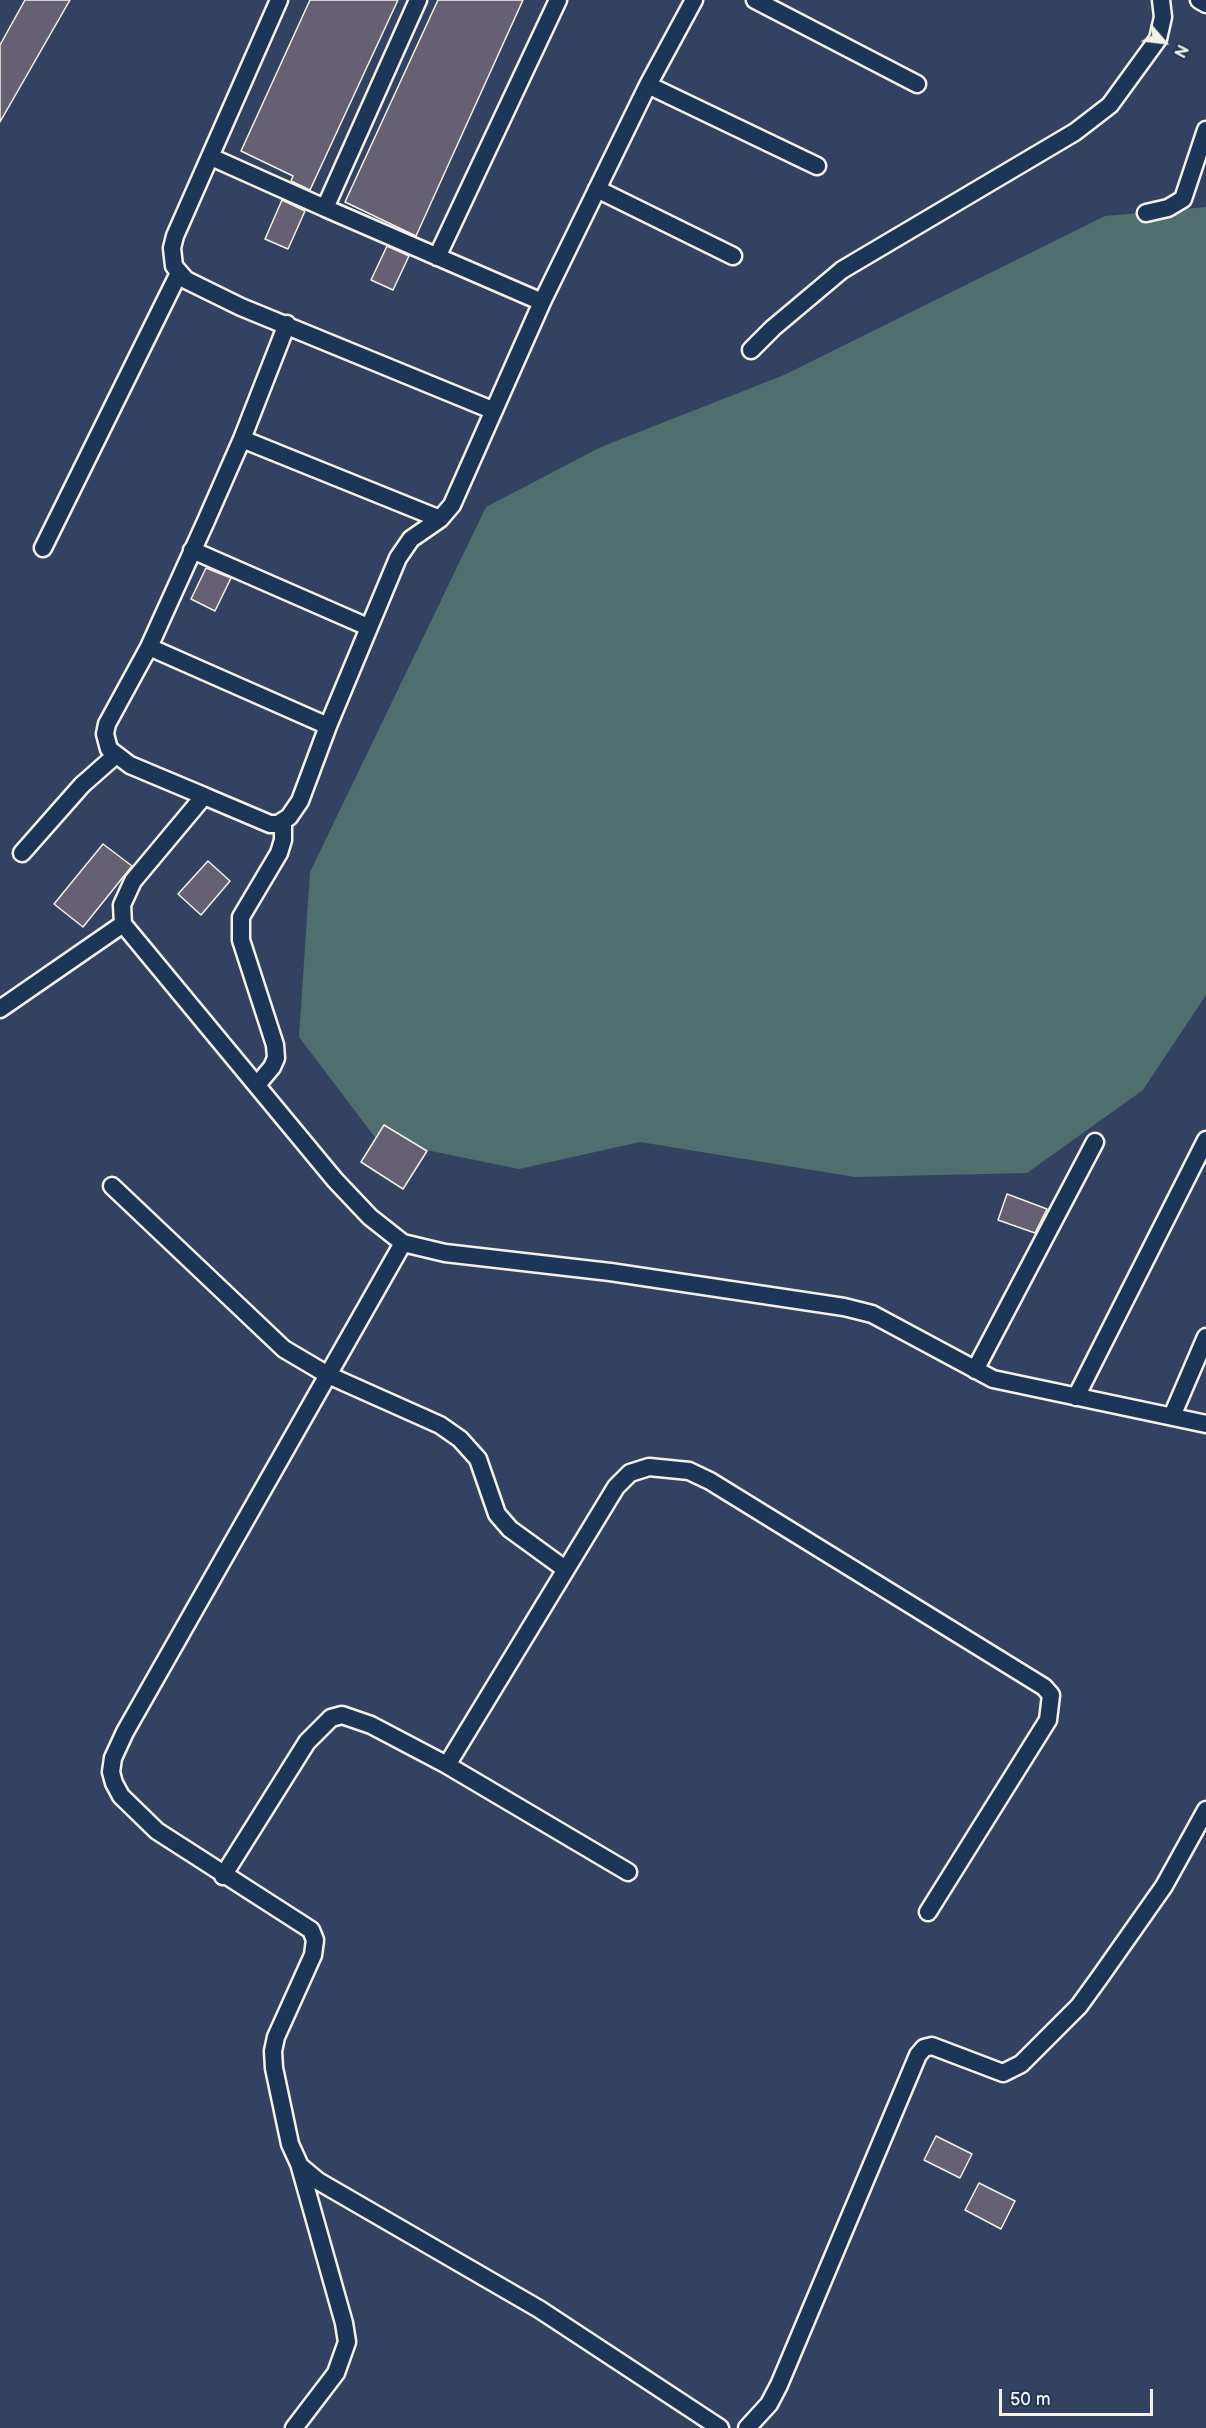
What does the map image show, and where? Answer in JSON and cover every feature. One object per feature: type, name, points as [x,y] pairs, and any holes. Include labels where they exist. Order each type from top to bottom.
[{"type":"street","points":[[279,0],[175,236],[171,260],[186,280],[232,302],[492,410]]},
{"type":"street","points":[[325,208],[418,0]]},
{"type":"street","points":[[437,256],[558,0]]},
{"type":"street","points":[[256,1085],[273,1067],[276,1058],[275,1045],[241,940],[241,917],[279,853],[283,840],[283,822],[300,801],[368,627],[404,546],[440,519],[458,494],[492,410],[542,302],[648,85],[694,0]]},
{"type":"street","points":[[755,0],[917,84]]},
{"type":"street","points":[[751,350],[773,328],[842,270],[1075,132],[1110,105],[1158,39],[1163,17],[1161,0]]},
{"type":"street","points":[[1199,0],[1206,4]]},
{"type":"street","points":[[648,85],[816,166]]},
{"type":"street","points":[[1146,213],[1168,208],[1183,199],[1206,130]]},
{"type":"street","points":[[211,157],[542,302]]},
{"type":"street","points":[[597,189],[733,256]]},
{"type":"street","points":[[44,548],[179,273]]},
{"type":"street","points":[[283,822],[264,823],[130,765],[116,755],[105,741],[107,723],[149,647],[242,439],[286,324]]},
{"type":"street","points":[[242,439],[440,519]]},
{"type":"street","points":[[192,550],[368,627]]},
{"type":"street","points":[[149,647],[328,726]]},
{"type":"street","points":[[22,853],[82,785],[116,755]]},
{"type":"street","points":[[204,796],[133,881],[122,905],[123,924],[342,1187],[383,1229],[403,1243],[445,1253],[610,1272],[844,1307],[872,1314],[1001,1382],[1206,1424]]},
{"type":"street","points":[[0,1009],[123,924]]},
{"type":"street","points":[[1076,1397],[1206,1140]]},
{"type":"street","points":[[975,1370],[1095,1142]]},
{"type":"street","points":[[112,1186],[284,1349],[328,1375],[440,1425],[460,1439],[478,1459],[497,1514],[510,1529],[565,1569]]},
{"type":"street","points":[[294,2428],[336,2373],[346,2342],[344,2323],[300,2166],[290,2144],[274,2068],[273,2050],[276,2037],[313,1955],[315,1940],[311,1930],[303,1923],[223,1876],[157,1831],[133,1810],[114,1783],[111,1772],[113,1758],[403,1243]]},
{"type":"street","points":[[1172,1416],[1206,1337]]},
{"type":"street","points":[[447,1765],[616,1487],[630,1473],[649,1467],[689,1471],[710,1480],[1044,1687],[1051,1695],[1048,1720],[928,1912]]},
{"type":"street","points":[[223,1876],[307,1742],[331,1718],[342,1715],[355,1718],[447,1765],[628,1872]]},
{"type":"street","points":[[747,2428],[769,2404],[779,2385],[918,2055],[924,2048],[932,2046],[1003,2073],[1022,2064],[1079,2006],[1164,1886],[1206,1810]]},
{"type":"street","points":[[300,2166],[318,2181],[539,2309],[720,2428]]},
{"type":"green space","points":[[1206,207],[1206,995],[1143,1090],[1027,1173],[855,1177],[640,1142],[519,1169],[377,1140],[299,1037],[310,872],[486,507],[601,447],[784,375],[1105,216]]},
{"type":"building","points":[[25,0],[70,0],[0,122],[0,45]]},
{"type":"building","points":[[310,0],[398,0],[310,190],[291,181],[293,176],[241,151]]},
{"type":"building","points":[[438,0],[523,0],[416,236],[345,202]]},
{"type":"building","points":[[282,200],[305,211],[288,249],[265,239]]},
{"type":"building","points":[[387,246],[409,256],[393,290],[371,280]]},
{"type":"building","points":[[206,568],[231,578],[215,611],[191,599]]},
{"type":"building","points":[[103,844],[132,866],[83,927],[54,904]]},
{"type":"building","points":[[208,861],[230,881],[201,915],[178,894]]},
{"type":"building","points":[[384,1125],[427,1151],[403,1189],[361,1162]]},
{"type":"building","points":[[1007,1194],[1047,1209],[1035,1233],[998,1220]]},
{"type":"building","points":[[936,2136],[972,2154],[960,2178],[924,2160]]},
{"type":"building","points":[[979,2183],[1015,2201],[1001,2229],[965,2210]]}]
